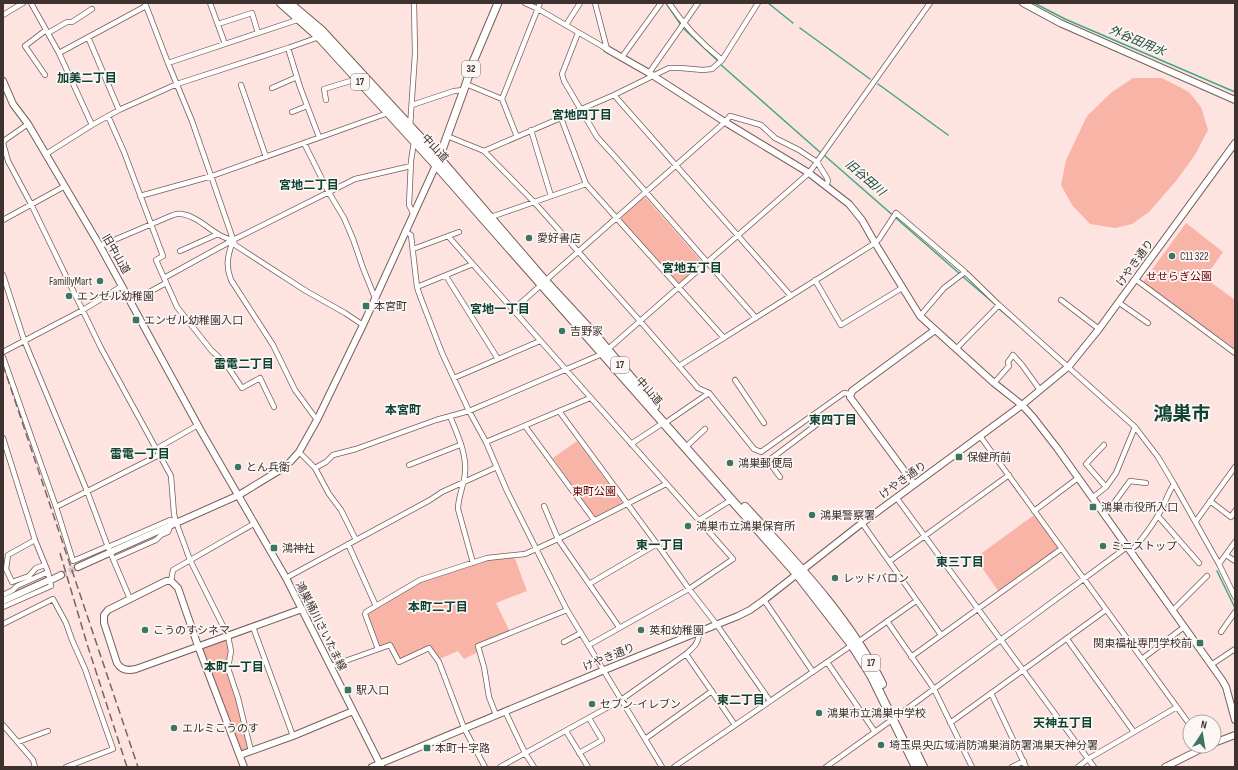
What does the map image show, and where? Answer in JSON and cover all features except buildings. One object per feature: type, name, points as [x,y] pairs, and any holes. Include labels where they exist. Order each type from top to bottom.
[{"type":"highway","name":"中山道","points":[[281,3],[319,37],[414,142],[437,162],[491,218],[543,283]]},
{"type":"highway","name":"中山道","points":[[289,3],[321,30],[410,128],[437,162],[605,352],[731,500],[799,572],[828,600],[855,643],[871,675],[923,767]]},
{"type":"highway","name":"中山道","points":[[665,422],[689,444],[799,572]]},
{"type":"highway","name":"中山道","points":[[895,717],[916,767]]},
{"type":"main road","name":"32","points":[[437,162],[473,62],[498,3]]},
{"type":"street","points":[[3,15],[23,3]]},
{"type":"street","points":[[31,3],[59,53],[92,124]]},
{"type":"street","points":[[210,3],[225,44]]},
{"type":"street","points":[[410,128],[415,33],[414,3]]},
{"type":"street","points":[[525,3],[652,74],[725,122],[809,173],[848,204],[859,216],[920,316],[994,383],[1022,405],[1057,448],[1226,687],[1235,720]]},
{"type":"street","points":[[516,136],[502,99],[540,3]]},
{"type":"street","points":[[566,25],[580,3]]},
{"type":"street","points":[[595,3],[607,49]]},
{"type":"street","points":[[622,57],[661,3]]},
{"type":"street","points":[[669,3],[684,24],[700,42],[722,60]]},
{"type":"street","points":[[652,74],[698,3]]},
{"type":"street","points":[[484,151],[614,95],[652,74],[669,68],[709,70],[715,67],[722,60],[758,3]]},
{"type":"street","points":[[315,468],[326,462],[333,455],[356,449],[436,420],[469,411],[605,352],[809,173],[930,3]]},
{"type":"street","points":[[1023,3],[1060,23],[1235,100]]},
{"type":"street","points":[[59,53],[145,4],[192,121],[235,245],[306,292],[345,312],[362,325]]},
{"type":"street","points":[[45,75],[25,46],[47,31],[67,22],[72,22],[92,9]]},
{"type":"street","points":[[218,24],[252,13],[258,33]]},
{"type":"street","points":[[168,63],[300,19]]},
{"type":"street","points":[[578,33],[562,74],[564,81],[580,109],[597,136],[756,318]]},
{"type":"street","points":[[88,37],[119,110]]},
{"type":"street","points":[[46,154],[92,124],[177,84],[319,37]]},
{"type":"street","points":[[288,48],[319,137]]},
{"type":"street","points":[[272,88],[298,77]]},
{"type":"street","points":[[326,100],[324,89],[357,79]]},
{"type":"street","points":[[3,81],[6,94]]},
{"type":"street","points":[[241,85],[266,157]]},
{"type":"street","points":[[412,105],[465,87],[502,99]]},
{"type":"street","name":"旧中山道","points":[[6,94],[28,124],[100,246],[198,425],[239,495]]},
{"type":"street","points":[[614,95],[791,296]]},
{"type":"street","points":[[292,112],[307,106]]},
{"type":"street","points":[[140,196],[212,176],[388,113]]},
{"type":"street","points":[[108,116],[124,152],[163,256],[156,260],[177,306],[211,350],[226,364],[242,388],[260,378],[274,407]]},
{"type":"street","points":[[513,310],[730,116],[761,125],[775,138],[799,150],[817,162],[827,178],[828,181],[826,186]]},
{"type":"street","points":[[561,118],[586,184],[724,338]]},
{"type":"street","points":[[28,124],[5,140],[3,144],[8,161],[31,204],[101,348],[171,476],[174,523],[190,560],[228,636],[231,651],[228,668],[238,698],[251,751]]},
{"type":"street","points":[[531,130],[551,196]]},
{"type":"street","points":[[447,136],[484,151],[534,202],[698,388],[709,393],[754,449],[761,452],[844,393],[850,394]]},
{"type":"street","points":[[413,213],[409,205],[414,142]]},
{"type":"street","points":[[304,143],[328,192],[344,218],[354,239],[363,268],[375,298]]},
{"type":"street","name":"けやき通り","points":[[372,767],[381,765],[464,728],[717,625],[750,610],[764,600],[896,497],[1022,405],[1069,366],[1099,328],[1235,143]]},
{"type":"street","points":[[3,356],[56,507],[73,561],[109,549],[239,495],[280,470],[299,452],[317,420],[437,162]]},
{"type":"street","points":[[131,302],[233,240],[328,192],[355,179],[411,166]]},
{"type":"street","points":[[491,218],[586,184]]},
{"type":"street","points":[[3,220],[65,186]]},
{"type":"street","points":[[100,246],[173,215],[182,213],[226,239],[233,240]]},
{"type":"street","points":[[678,366],[875,243],[896,213],[965,272],[1135,427],[1158,458],[1196,521],[1235,597]]},
{"type":"street","points":[[405,231],[411,235],[418,287],[442,353],[469,411],[486,442],[536,549],[567,610],[602,671],[662,767]]},
{"type":"street","points":[[413,249],[459,232]]},
{"type":"street","points":[[180,251],[218,234]]},
{"type":"street","points":[[448,236],[733,558],[689,589],[619,627],[589,646]]},
{"type":"street","points":[[233,240],[229,253],[227,269],[231,280],[273,345],[295,390],[317,420]]},
{"type":"street","points":[[418,287],[473,264]]},
{"type":"street","points":[[920,316],[944,288],[965,272]]},
{"type":"street","points":[[3,275],[24,340],[87,490],[130,599]]},
{"type":"street","points":[[446,276],[498,359]]},
{"type":"street","points":[[1135,279],[1235,353]]},
{"type":"street","points":[[815,280],[841,325],[902,288]]},
{"type":"street","points":[[3,352],[83,310],[122,286]]},
{"type":"street","points":[[1061,300],[1099,328]]},
{"type":"street","points":[[1118,302],[1148,323]]},
{"type":"street","points":[[956,349],[1000,305]]},
{"type":"street","points":[[850,394],[935,330]]},
{"type":"street","points":[[454,378],[540,341]]},
{"type":"street","points":[[994,383],[1009,366],[1008,362],[1013,355],[1040,390]]},
{"type":"street","points":[[735,380],[764,423]]},
{"type":"street","points":[[631,444],[709,393]]},
{"type":"street","points":[[850,394],[850,397],[914,484]]},
{"type":"street","points":[[486,442],[590,398]]},
{"type":"street","points":[[559,411],[717,625],[770,701]]},
{"type":"street","points":[[450,416],[464,456],[465,473],[458,501],[458,509],[473,563]]},
{"type":"street","points":[[780,477],[768,461],[824,419]]},
{"type":"street","points":[[801,424],[806,432]]},
{"type":"street","points":[[156,449],[198,425]]},
{"type":"street","points":[[524,426],[594,520]]},
{"type":"street","points":[[1092,498],[1106,487],[1116,473],[1135,427]]},
{"type":"street","points":[[689,444],[706,429]]},
{"type":"street","points":[[980,436],[1182,714]]},
{"type":"street","points":[[3,438],[35,540],[48,572],[50,582]]},
{"type":"street","points":[[409,465],[460,445]]},
{"type":"street","points":[[1104,445],[1086,464],[1106,487]]},
{"type":"street","points":[[299,452],[315,468],[329,494],[341,510],[356,540]]},
{"type":"street","points":[[56,507],[87,490],[159,455]]},
{"type":"street","points":[[286,578],[430,500],[442,492],[497,467]]},
{"type":"street","points":[[1196,521],[1235,467]]},
{"type":"street","points":[[890,561],[1009,475]]},
{"type":"street","points":[[1034,511],[1078,478]]},
{"type":"street","points":[[1104,515],[1130,481],[1146,483]]},
{"type":"street","points":[[378,649],[364,614],[376,606],[422,580],[487,558],[525,554],[558,539],[666,484]]},
{"type":"street","points":[[826,767],[1084,579],[1129,550],[1144,536],[1158,516],[1174,484]]},
{"type":"street","name":"鴻巣桶川さいたま線","points":[[239,495],[286,578],[381,765]]},
{"type":"street","points":[[896,497],[1094,767]]},
{"type":"street","points":[[699,520],[731,500]]},
{"type":"street","points":[[1210,501],[1231,517],[1235,511]]},
{"type":"street","points":[[544,506],[558,539],[619,627]]},
{"type":"street","points":[[1158,516],[1199,563]]},
{"type":"street","points":[[113,558],[156,540],[161,535],[168,532],[174,523]]},
{"type":"street","points":[[171,581],[173,570],[255,523]]},
{"type":"street","points":[[862,523],[941,635]]},
{"type":"street","points":[[35,540],[8,555],[5,562],[6,569],[12,582],[29,576],[36,568],[45,565]]},
{"type":"street","points":[[1219,564],[1235,542]]},
{"type":"street","points":[[348,544],[376,606]]},
{"type":"street","points":[[589,584],[657,544]]},
{"type":"street","points":[[78,567],[109,549]]},
{"type":"street","points":[[911,657],[1061,549]]},
{"type":"street","points":[[1226,555],[1235,561]]},
{"type":"street","points":[[3,595],[13,590],[17,586],[48,572]]},
{"type":"street","points":[[3,608],[62,575]]},
{"type":"street","points":[[1172,611],[1206,576]]},
{"type":"street","points":[[244,767],[198,646],[178,588],[171,581],[166,581],[108,610],[104,615],[103,619],[117,663],[121,668],[129,670],[136,669],[198,646],[302,609]]},
{"type":"street","points":[[3,601],[50,582]]},
{"type":"street","points":[[3,624],[53,599],[66,623],[113,749],[66,767]]},
{"type":"street","points":[[764,600],[813,672]]},
{"type":"street","points":[[674,767],[916,601]]},
{"type":"street","points":[[496,715],[489,697],[484,667],[478,646],[567,610]]},
{"type":"street","points":[[950,723],[1106,610]]},
{"type":"street","points":[[1221,632],[1235,612]]},
{"type":"street","points":[[887,621],[934,689],[972,767]]},
{"type":"street","points":[[253,627],[293,736]]},
{"type":"street","points":[[1142,659],[1184,627]]},
{"type":"street","points":[[500,767],[566,732],[621,700],[686,654],[699,639],[699,632]]},
{"type":"street","points":[[564,642],[581,633]]},
{"type":"street","points":[[1067,639],[1134,732]]},
{"type":"street","points":[[331,666],[390,645],[399,662],[429,648],[438,662],[464,728],[485,767]]},
{"type":"street","points":[[1211,665],[1235,648]]},
{"type":"street","points":[[686,654],[735,725]]},
{"type":"street","points":[[827,662],[875,732]]},
{"type":"street","points":[[645,738],[712,692]]},
{"type":"street","points":[[992,693],[1026,767]]},
{"type":"street","points":[[1078,767],[1088,759],[1177,707]]},
{"type":"street","points":[[240,755],[293,736],[353,711]]},
{"type":"street","points":[[505,711],[525,753],[534,767]]},
{"type":"street","points":[[579,753],[602,740],[589,718]]},
{"type":"street","points":[[3,726],[33,760],[36,767]]},
{"type":"street","points":[[18,742],[48,731]]},
{"type":"street","points":[[566,732],[588,767]]},
{"type":"street","points":[[1222,740],[1235,735]]},
{"type":"street","points":[[1165,767],[1190,754]]},
{"type":"street","points":[[1012,767],[1024,761]]},
{"type":"green space","points":[[1133,78],[1162,78],[1189,92],[1201,107],[1208,130],[1195,155],[1176,181],[1149,212],[1132,224],[1115,228],[1090,224],[1072,205],[1061,185],[1066,160],[1087,116],[1112,92]]},
{"type":"green space","points":[[644,197],[702,262],[702,264],[679,285],[621,220],[621,218]]},
{"type":"green space","name":"せせらぎ公園","points":[[1186,223],[1223,252],[1205,278],[1235,300],[1235,349],[1143,282]]},
{"type":"green space","name":"東町公園","points":[[577,441],[622,502],[621,506],[596,517],[593,516],[553,458]]},
{"type":"green space","points":[[1034,515],[1058,546],[1057,549],[999,592],[975,558]]},
{"type":"green space","points":[[514,556],[527,591],[496,603],[510,632],[476,647],[478,652],[464,659],[458,651],[437,660],[429,648],[399,662],[390,645],[378,649],[366,612],[420,580],[487,558]]},
{"type":"green space","points":[[228,636],[231,651],[228,668],[251,751],[240,755],[198,646]]},
{"type":"waterway","name":"旧谷田川","points":[[666,3],[681,25]]},
{"type":"waterway","points":[[768,3],[793,23]]},
{"type":"waterway","name":"外谷田用水","points":[[1034,3],[1065,19],[1235,92]]},
{"type":"waterway","name":"旧谷田川","points":[[683,28],[718,61]]},
{"type":"waterway","points":[[800,28],[870,79]]},
{"type":"waterway","name":"旧谷田川","points":[[720,64],[821,153]]},
{"type":"waterway","points":[[878,84],[948,135]]},
{"type":"waterway","name":"旧谷田川","points":[[824,155],[960,274]]},
{"type":"waterway","name":"旧谷田川","points":[[962,276],[996,305]]},
{"type":"waterway","name":"旧谷田川","points":[[998,308],[1018,325]]},
{"type":"waterway","name":"旧谷田川","points":[[1217,571],[1235,608]]},
{"type":"tunnel","points":[[61,575],[78,567]]},
{"type":"railway","points":[[3,365],[138,767]]},
{"type":"railway","points":[[60,553],[88,647],[127,767]]},
{"type":"place","name":"愛好書店","points":[[529,238]]},
{"type":"place","name":"C11 322","points":[[1172,256]]},
{"type":"place","name":"FamillyMart","points":[[100,281]]},
{"type":"place","name":"エンゼル幼稚園","points":[[69,296]]},
{"type":"place","name":"本宮町","points":[[366,306]]},
{"type":"place","name":"エンゼル幼稚園入口","points":[[136,320]]},
{"type":"place","name":"吉野家","points":[[562,331]]},
{"type":"place","name":"保健所前","points":[[959,457]]},
{"type":"place","name":"鴻巣郵便局","points":[[730,463]]},
{"type":"place","name":"とん兵衛","points":[[238,467]]},
{"type":"place","name":"鴻巣市役所入口","points":[[1093,507]]},
{"type":"place","name":"鴻巣警察署","points":[[812,515]]},
{"type":"place","name":"鴻巣市立鴻巣保育所","points":[[688,526]]},
{"type":"place","name":"ミニストップ","points":[[1103,546]]},
{"type":"place","name":"鴻神社","points":[[274,548]]},
{"type":"place","name":"レッドバロン","points":[[835,578]]},
{"type":"place","name":"こうのすシネマ","points":[[145,630]]},
{"type":"place","name":"英和幼稚園","points":[[641,630]]},
{"type":"place","name":"関東福祉専門学校前","points":[[1200,643]]},
{"type":"place","name":"駅入口","points":[[348,690]]},
{"type":"place","name":"セブン-イレブン","points":[[592,704]]},
{"type":"place","name":"鴻巣市立鴻巣中学校","points":[[819,713]]},
{"type":"place","name":"エルミこうのす","points":[[174,728]]},
{"type":"place","name":"埼玉県央広域消防鴻巣消防署鴻巣天神分署","points":[[881,745]]},
{"type":"place","name":"本町十字路","points":[[427,748]]},
{"type":"district","name":"加美二丁目","points":[[87,78]]},
{"type":"district","name":"宮地四丁目","points":[[582,115]]},
{"type":"district","name":"宮地二丁目","points":[[309,185]]},
{"type":"district","name":"宮地五丁目","points":[[692,268]]},
{"type":"district","name":"宮地一丁目","points":[[500,309]]},
{"type":"district","name":"雷電二丁目","points":[[244,364]]},
{"type":"district","name":"本宮町","points":[[403,410]]},
{"type":"district","name":"鴻巣市","points":[[1182,414]]},
{"type":"district","name":"東四丁目","points":[[833,420]]},
{"type":"district","name":"雷電一丁目","points":[[140,454]]},
{"type":"district","name":"東一丁目","points":[[660,545]]},
{"type":"district","name":"東三丁目","points":[[960,562]]},
{"type":"district","name":"本町二丁目","points":[[438,607]]},
{"type":"district","name":"本町一丁目","points":[[234,667]]},
{"type":"district","name":"東二丁目","points":[[741,700]]},
{"type":"district","name":"天神五丁目","points":[[1063,723]]}]
